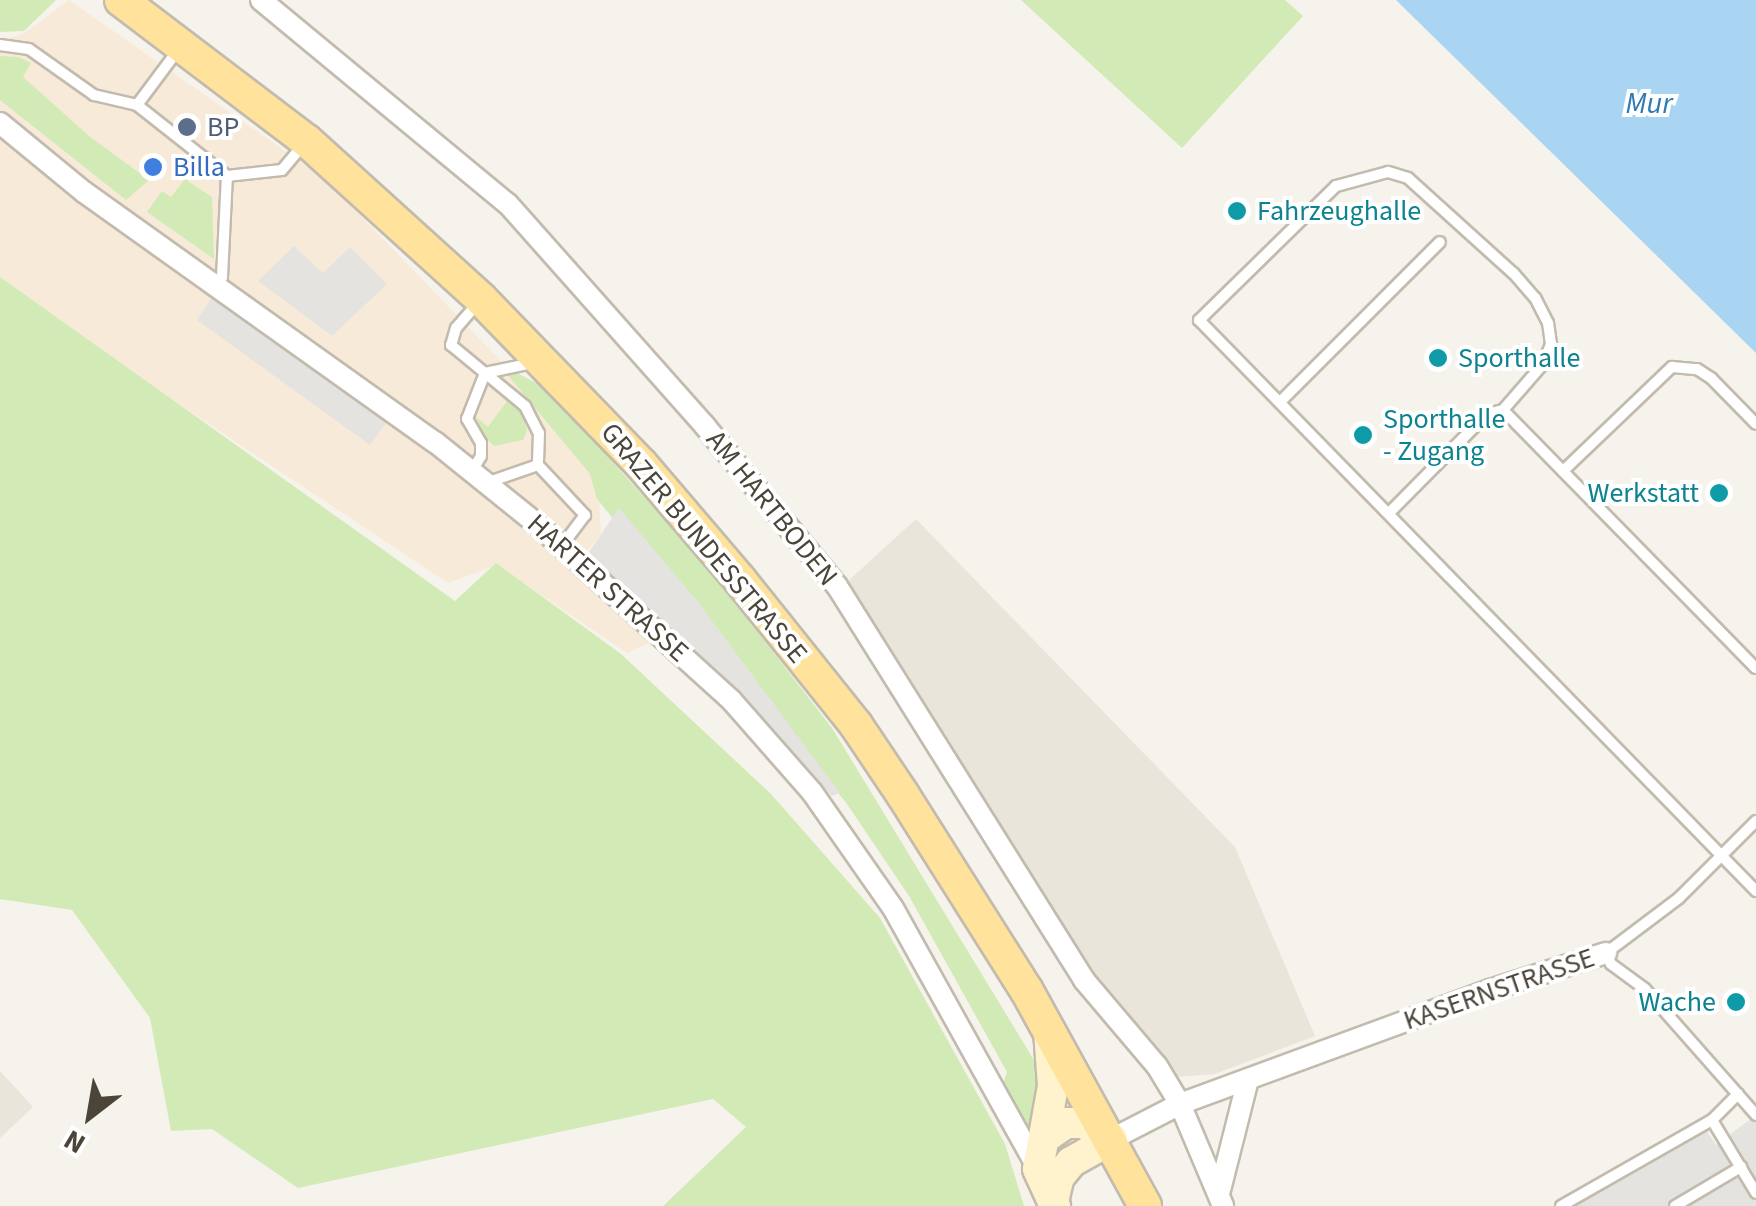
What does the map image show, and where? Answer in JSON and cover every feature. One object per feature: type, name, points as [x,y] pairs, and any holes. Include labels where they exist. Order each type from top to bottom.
[{"type":"main road","name":"GRAZER BUNDESSTRASSE","points":[[122,0],[306,141],[481,300],[653,478],[856,725],[1048,1030],[1112,1139],[1145,1206]]},
{"type":"street","name":"AM HARTBODEN","points":[[261,0],[508,204],[706,426],[837,586],[1084,980],[1157,1066],[1180,1104]]},
{"type":"street","name":"HARTER STRASSE","points":[[0,124],[84,192],[479,477],[562,546],[732,701],[812,792],[894,908],[1036,1151],[1054,1204]]},
{"type":"street","name":"KASERNSTRASSE","points":[[1112,1139],[1180,1104],[1490,990],[1606,953]]},
{"type":"street","points":[[1036,1151],[1053,1086],[1048,1030]]},
{"type":"street","points":[[1222,1198],[1248,1079]]},
{"type":"street","points":[[1180,1104],[1222,1198]]},
{"type":"street","points":[[1036,1151],[1066,1123],[1082,1123],[1112,1139]]},
{"type":"street","name":"HARTER STRASSE","points":[[1054,1204],[1059,1178],[1072,1162],[1112,1139]]},
{"type":"lane","points":[[0,45],[29,48],[94,96],[137,105],[228,176],[282,170],[306,141]]},
{"type":"lane","points":[[137,105],[180,46]]},
{"type":"lane","points":[[1390,512],[1487,414],[1502,410],[1543,364],[1550,344],[1548,323],[1535,298],[1514,272],[1430,193],[1408,178],[1388,172],[1336,186],[1199,320],[1756,890]]},
{"type":"lane","points":[[216,287],[222,277],[228,176]]},
{"type":"lane","points":[[1280,402],[1440,242]]},
{"type":"lane","points":[[481,300],[456,328],[450,345],[525,406],[539,434],[538,465],[585,515],[562,546]]},
{"type":"lane","points":[[538,465],[479,477],[481,443],[467,418],[485,373],[500,366],[544,362]]},
{"type":"lane","points":[[1563,471],[1672,367],[1697,369],[1756,424]]},
{"type":"lane","points":[[1502,410],[1756,668]]},
{"type":"lane","name":"KASERNSTRASSE","points":[[1606,953],[1654,920],[1756,821]]},
{"type":"lane","points":[[1606,953],[1612,964],[1645,989],[1756,1115]]},
{"type":"lane","points":[[1560,1206],[1712,1120],[1738,1094]]},
{"type":"lane","points":[[1712,1120],[1756,1193]]},
{"type":"lane","points":[[1675,1206],[1740,1167]]},
{"type":"shaded area","points":[[69,0],[325,179],[501,361],[598,479],[601,534],[574,567],[650,642],[627,653],[497,565],[448,583],[0,285],[0,41],[25,33]]},
{"type":"shaded area","points":[[294,246],[323,273],[350,247],[387,284],[332,336],[258,281]]},
{"type":"shaded area","points":[[211,298],[386,423],[370,445],[197,320]]},
{"type":"shaded area","points":[[619,508],[698,602],[840,793],[832,796],[589,552]]},
{"type":"shaded area","points":[[916,519],[1235,847],[1315,1036],[1215,1074],[1178,1077],[1113,1006],[847,582]]},
{"type":"shaded area","points":[[0,1071],[33,1107],[0,1138]]},
{"type":"shaded area","points":[[1756,1115],[1756,1206],[1561,1206],[1703,1125],[1716,1145]]},
{"type":"green space","points":[[0,0],[56,0],[24,31],[0,32]]},
{"type":"green space","points":[[1021,0],[1285,0],[1303,16],[1182,148]]},
{"type":"green space","points":[[0,56],[19,57],[31,63],[23,77],[89,136],[149,180],[126,200],[0,100]]},
{"type":"green space","points":[[185,179],[212,197],[214,259],[147,212],[162,191],[171,197]]},
{"type":"green space","points":[[0,277],[455,601],[496,563],[621,654],[771,794],[880,918],[1005,1144],[1024,1206],[663,1206],[746,1127],[713,1099],[298,1188],[212,1129],[171,1131],[150,1018],[72,910],[0,899]]},
{"type":"green space","points":[[506,373],[517,373],[546,388],[707,567],[832,728],[1034,1060],[1041,1078],[1032,1142],[1003,1084],[1007,1072],[909,896],[847,804],[597,499],[590,474]]},
{"type":"green space","points":[[495,388],[522,414],[527,430],[523,440],[494,446],[486,438],[476,417],[488,427],[507,401]]},
{"type":"water","name":"Mur","points":[[1396,0],[1756,0],[1756,353]]},
{"type":"place","name":"BP","points":[[187,127]]},
{"type":"place","name":"Billa","points":[[153,167]]},
{"type":"place","name":"Fahrzeughalle","points":[[1237,211]]},
{"type":"place","name":"Sporthalle","points":[[1438,358]]},
{"type":"place","name":"Sporthalle - Zugang","points":[[1363,435]]},
{"type":"place","name":"Werkstatt","points":[[1719,493]]},
{"type":"place","name":"Wache","points":[[1736,1002]]}]
